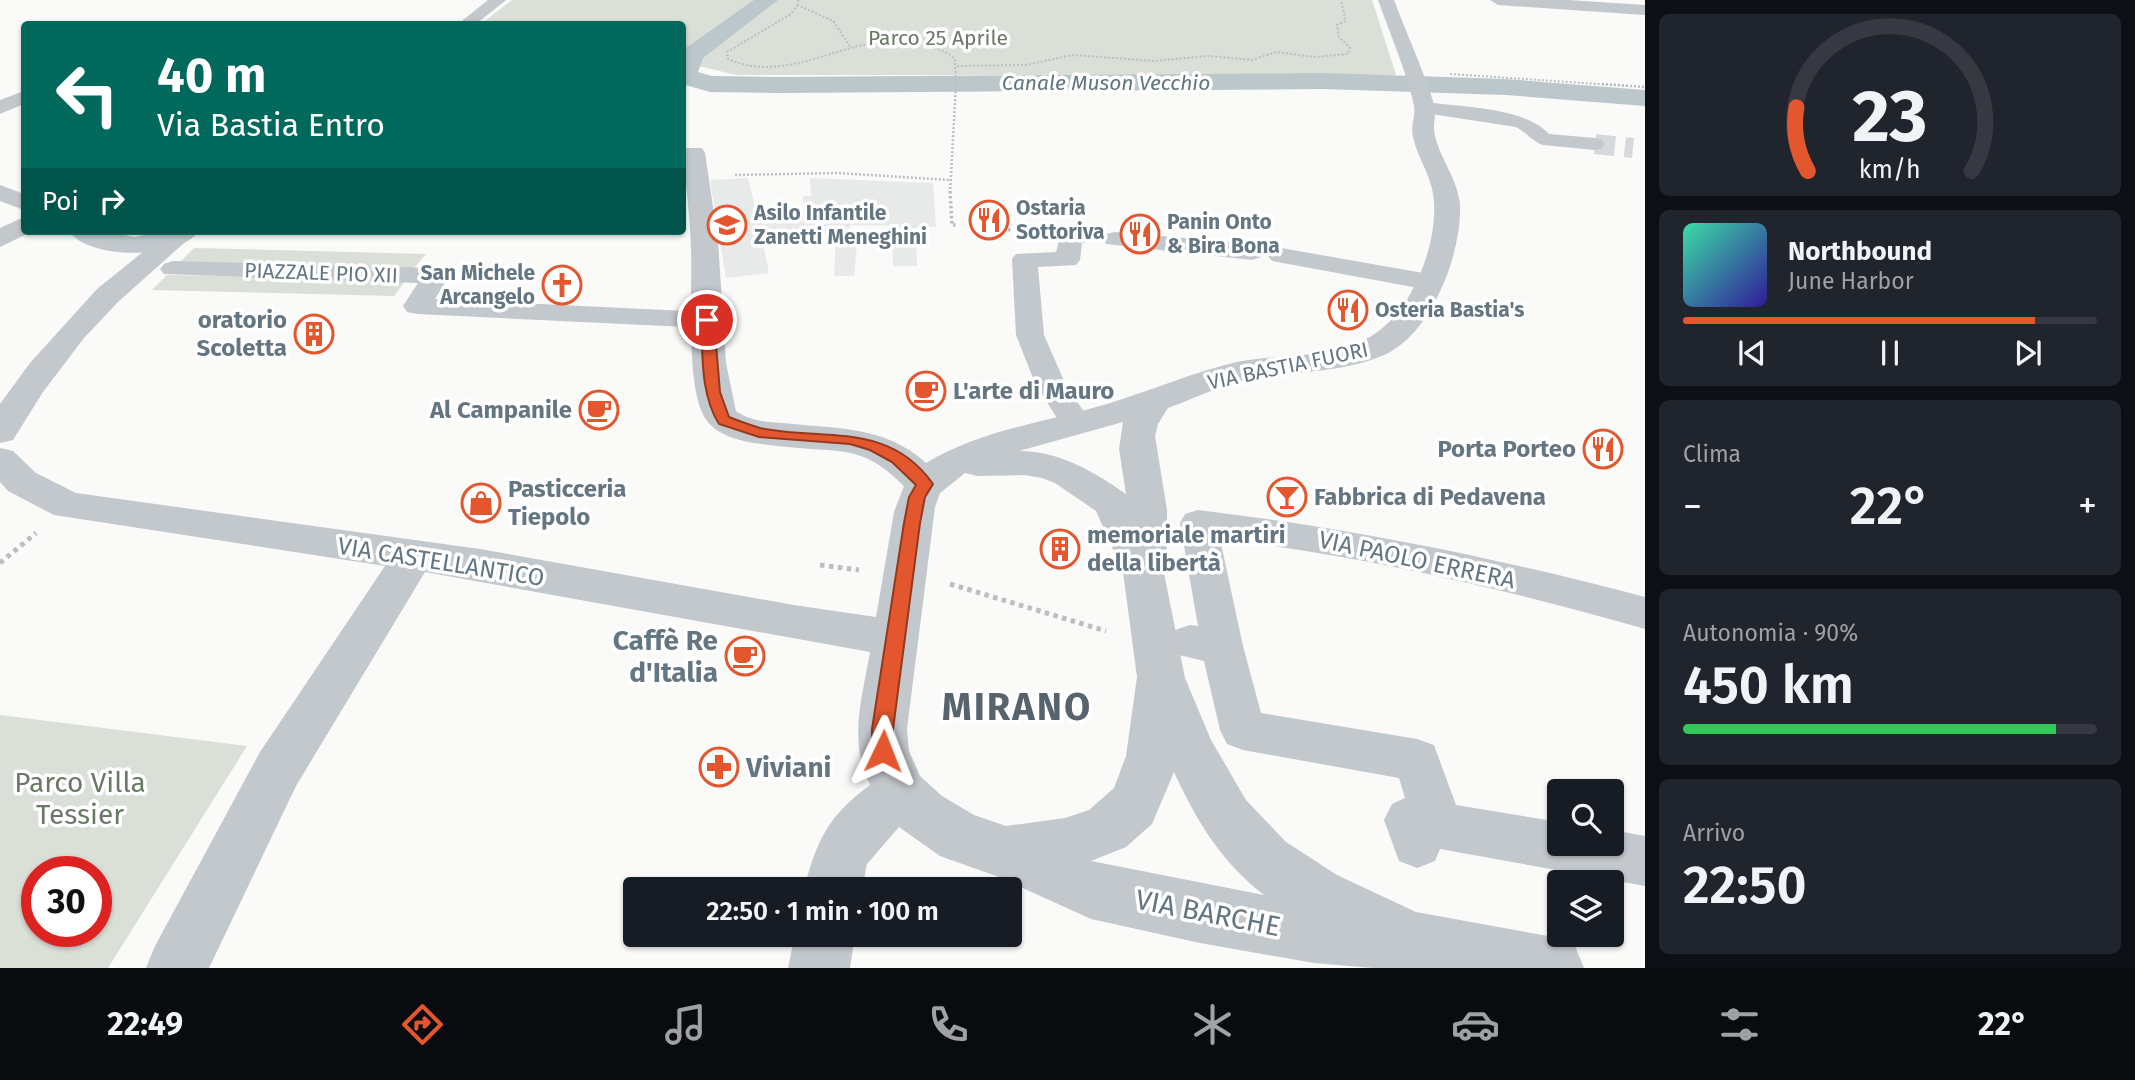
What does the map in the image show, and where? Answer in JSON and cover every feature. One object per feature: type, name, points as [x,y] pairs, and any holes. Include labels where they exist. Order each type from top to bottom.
[{"type":"street","points":[[470,21],[498,0]]},
{"type":"street","name":"VIA BASTIA FUORI","points":[[939,475],[1003,442],[1156,401],[1236,373],[1346,356],[1376,347],[1393,336],[1409,319],[1429,282],[1444,239],[1447,201],[1423,138],[1418,91],[1386,0]]},
{"type":"street","points":[[1498,0],[1645,10]]},
{"type":"street","points":[[1418,91],[1521,122],[1534,129],[1543,139],[1595,144]]},
{"type":"street","points":[[0,108],[21,98]]},
{"type":"street","points":[[696,165],[713,392],[717,408],[724,420],[759,432],[850,440],[875,446],[939,475],[1024,463],[1049,467],[1068,474],[1112,503]]},
{"type":"street","points":[[0,192],[21,202]]},
{"type":"street","points":[[0,239],[21,227]]},
{"type":"street","points":[[91,235],[130,256],[126,279]]},
{"type":"street","points":[[110,244],[146,244],[176,235]]},
{"type":"street","points":[[0,432],[19,401],[48,363],[126,279],[181,235]]},
{"type":"street","points":[[1084,236],[1071,235],[1067,260],[1026,259],[1031,335],[1050,383],[1076,424],[1144,572],[1191,655],[1243,730],[1417,760],[1428,835],[1645,861]]},
{"type":"street","points":[[1115,239],[1252,253]]},
{"type":"street","points":[[1281,256],[1429,282]]},
{"type":"street","name":"PIAZZALE PIO XII","points":[[173,269],[436,276],[416,306],[707,320]]},
{"type":"street","points":[[1144,572],[1148,530],[1147,501],[1136,438],[1138,421],[1143,412],[1156,401]]},
{"type":"street","name":"VIA CASTELLANTICO","points":[[0,460],[22,482],[68,505],[480,565],[794,623],[895,638]]},
{"type":"street","points":[[836,877],[842,852],[872,816],[901,793],[883,751],[882,729],[917,497],[939,475]]},
{"type":"street","name":"VIA PAOLO ERRERA","points":[[1191,655],[1200,534],[1198,523],[1288,532],[1414,557],[1645,613]]},
{"type":"street","points":[[177,968],[278,769],[413,557]]},
{"type":"street","points":[[1006,853],[1065,845],[1107,829],[1133,806],[1145,783],[1152,756],[1191,655]]},
{"type":"street","name":"VIA BARCHE","points":[[1191,655],[1197,770],[1221,813],[1244,840],[1293,882],[1418,942]]},
{"type":"street","name":"VIA BARCHE","points":[[901,793],[923,814],[959,837],[1006,853],[1091,890],[1200,914],[1314,933],[1418,942],[1553,968]]},
{"type":"street","points":[[819,968],[823,947]]},
{"type":"path","points":[[799,0],[791,14],[727,52],[727,59],[738,66],[752,69],[785,66],[886,40],[917,42],[948,51],[957,66],[950,180],[953,225],[956,225]]},
{"type":"path","points":[[957,66],[1026,65],[1072,55],[1155,61],[1208,56],[1252,60],[1276,52],[1335,57],[1348,54],[1350,48],[1339,37],[1337,25],[1346,21],[1341,0]]},
{"type":"path","points":[[798,5],[833,21],[850,48]]},
{"type":"path","points":[[1446,74],[1645,87]]},
{"type":"path","points":[[696,165],[950,180]]},
{"type":"path","points":[[820,565],[870,572]]},
{"type":"path","points":[[940,581],[1117,635]]},
{"type":"shaded area","points":[[748,178],[757,216],[804,215],[803,196],[811,196],[810,178],[933,183],[936,227],[916,227],[917,266],[893,266],[892,240],[898,239],[897,226],[850,225],[850,235],[858,235],[854,276],[834,276],[836,236],[761,233],[769,273],[726,278],[710,180]]},
{"type":"green space","name":"Parco 25 Aprile","points":[[512,0],[1372,0],[1396,75],[736,75],[703,67],[686,67],[686,21],[485,21]]},
{"type":"green space","points":[[194,248],[426,254],[414,268],[180,262]]},
{"type":"green space","points":[[167,275],[406,280],[394,296],[152,290]]},
{"type":"green space","name":"Parco Villa Tessier","points":[[0,715],[247,746],[108,968],[0,968]]},
{"type":"waterway","name":"Canale Muson Vecchio","points":[[686,71],[692,55],[768,0]]},
{"type":"waterway","name":"Canale Muson Vecchio","points":[[686,77],[710,84],[779,85],[1323,81],[1506,87],[1645,98]]},
{"type":"tunnel","points":[[1595,144],[1633,148]]},
{"type":"place","name":"Ostaria Sottoriva","points":[[989,220]]},
{"type":"place","name":"Asilo Infantile Zanetti Meneghini","points":[[727,225]]},
{"type":"place","name":"Panin Onto & Bira Bona","points":[[1140,234]]},
{"type":"place","name":"San Michele Arcangelo","points":[[562,285]]},
{"type":"place","name":"Osteria Bastia's","points":[[1348,310]]},
{"type":"place","name":"oratorio Scoletta","points":[[314,334]]},
{"type":"place","name":"L'arte di Mauro","points":[[926,391]]},
{"type":"place","name":"Al Campanile","points":[[599,410]]},
{"type":"place","name":"Porta Porteo","points":[[1603,449]]},
{"type":"place","name":"Fabbrica di Pedavena","points":[[1287,497]]},
{"type":"place","name":"Pasticceria Tiepolo","points":[[481,503]]},
{"type":"place","name":"memoriale martiri della libertà","points":[[1060,549]]},
{"type":"place","name":"Caffè Re d'Italia","points":[[745,656]]},
{"type":"place","name":"Viviani","points":[[719,767]]},
{"type":"district","name":"MIRANO","points":[[1017,707]]},
{"type":"route","points":[[707,320],[713,392],[717,408],[724,420],[733,425],[775,435],[850,440],[875,446],[898,458],[925,484],[917,497],[912,523],[882,729],[883,751]]}]
